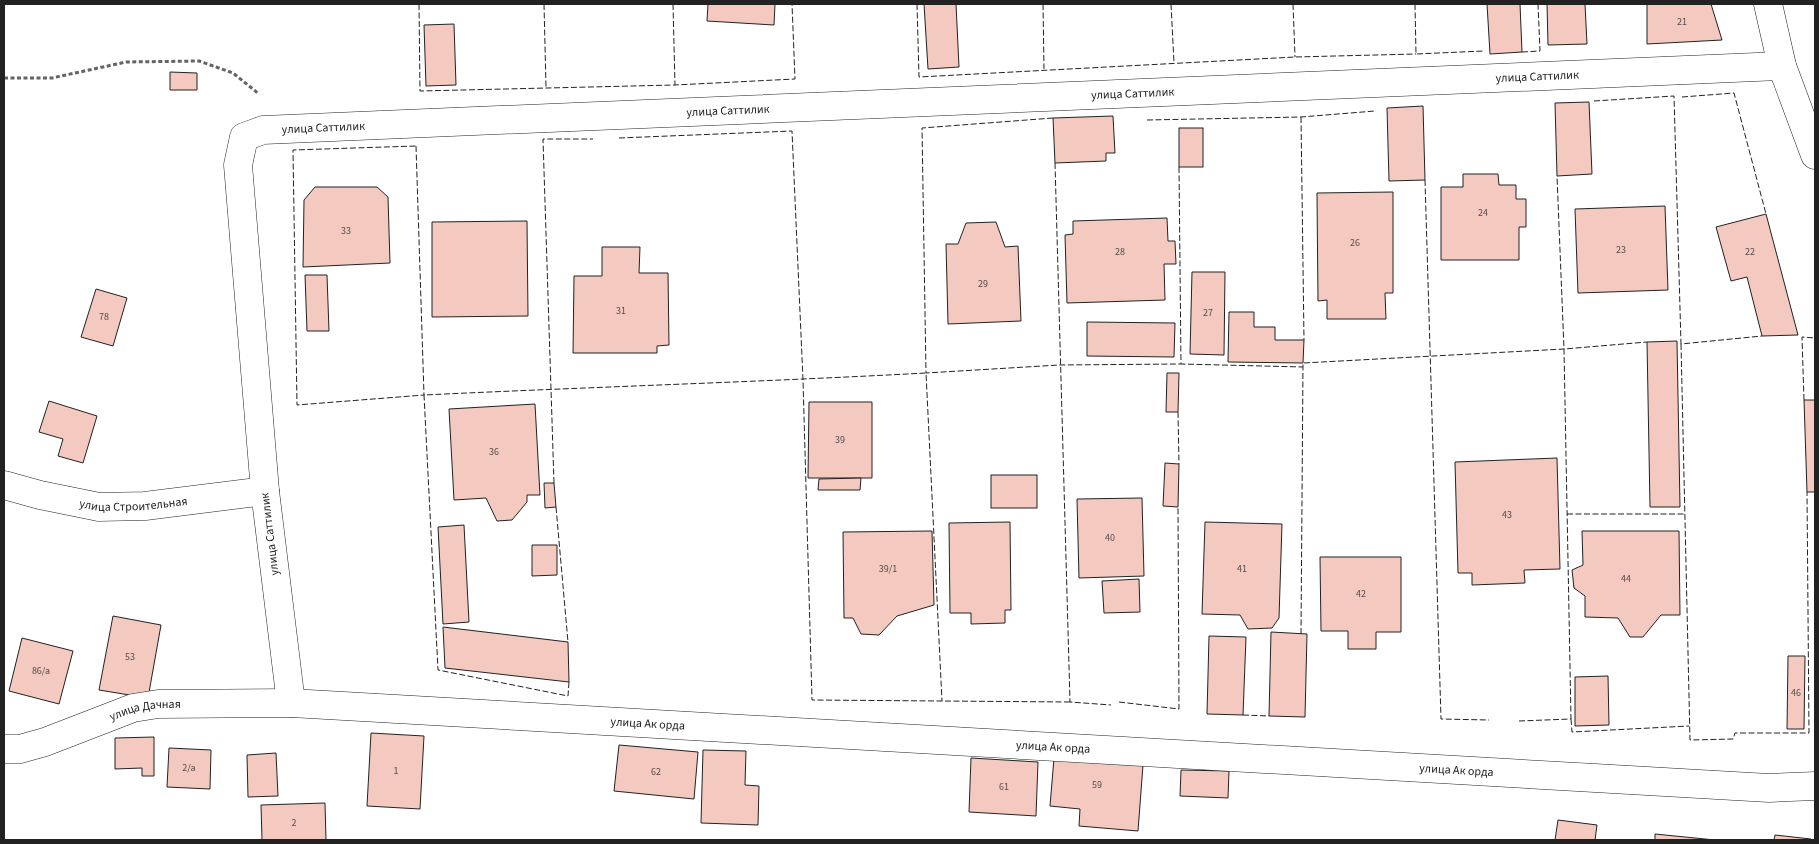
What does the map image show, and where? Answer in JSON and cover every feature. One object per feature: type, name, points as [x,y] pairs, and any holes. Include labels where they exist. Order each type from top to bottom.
[{"type":"street","points":[[1768,4],[1782,66],[1815,155]]},
{"type":"street","name":"улица Саттилик","points":[[291,703],[265,491],[238,165],[244,137],[263,130],[1782,66]]},
{"type":"street","name":"улица Строительная","points":[[4,485],[40,495],[99,507],[146,506],[265,491]]},
{"type":"street","name":"улица Дачная","points":[[4,749],[20,749],[45,742],[110,716],[158,704],[291,703]]},
{"type":"street","name":"улица Ак орда","points":[[291,703],[1769,788],[1815,786]]},
{"type":"path","points":[[4,78],[52,78],[126,62],[199,61],[233,73],[302,129]]},
{"type":"building","points":[[708,4],[775,4],[774,25],[707,21]]},
{"type":"building","points":[[924,4],[956,4],[959,67],[928,69]]},
{"type":"building","points":[[1487,4],[1520,4],[1522,52],[1490,54]]},
{"type":"building","points":[[1547,4],[1585,4],[1587,44],[1548,45]]},
{"type":"building","points":[[1647,4],[1711,4],[1722,40],[1647,44]]},
{"type":"building","points":[[454,24],[456,85],[426,86],[424,25]]},
{"type":"building","points":[[170,72],[197,73],[197,90],[170,90]]},
{"type":"building","points":[[1589,102],[1592,174],[1557,176],[1555,103]]},
{"type":"building","points":[[1423,106],[1425,180],[1389,181],[1387,108]]},
{"type":"building","points":[[1113,116],[1115,153],[1106,153],[1106,161],[1055,163],[1053,118]]},
{"type":"building","points":[[1179,128],[1203,128],[1203,167],[1179,167]]},
{"type":"building","points":[[1463,174],[1498,174],[1499,185],[1516,185],[1516,199],[1526,199],[1526,227],[1519,227],[1519,260],[1441,260],[1441,187],[1463,187]]},
{"type":"building","points":[[315,187],[377,187],[388,197],[390,263],[303,267],[304,200]]},
{"type":"building","points":[[1393,192],[1393,293],[1385,293],[1386,319],[1327,319],[1327,300],[1318,301],[1317,193]]},
{"type":"building","points":[[1665,206],[1668,290],[1578,293],[1575,209]]},
{"type":"building","points":[[1766,214],[1798,335],[1762,336],[1747,277],[1731,281],[1716,227]]},
{"type":"building","points":[[1167,218],[1168,241],[1175,241],[1176,264],[1164,264],[1165,300],[1067,303],[1065,235],[1073,234],[1073,221]]},
{"type":"building","points":[[527,221],[528,316],[432,317],[432,222]]},
{"type":"building","points":[[996,222],[1005,247],[1018,246],[1021,321],[948,324],[946,244],[958,244],[966,223]]},
{"type":"building","points":[[602,247],[640,247],[639,273],[668,273],[669,345],[657,346],[657,353],[573,353],[574,276],[602,276]]},
{"type":"building","points":[[1192,272],[1225,272],[1224,355],[1190,354]]},
{"type":"building","points":[[305,275],[327,275],[329,331],[307,331]]},
{"type":"building","points":[[96,289],[127,298],[113,346],[81,337]]},
{"type":"building","points":[[1229,312],[1254,312],[1254,327],[1275,327],[1275,340],[1304,340],[1303,363],[1228,362]]},
{"type":"building","points":[[1087,322],[1175,323],[1174,357],[1087,356]]},
{"type":"building","points":[[1677,341],[1680,507],[1650,507],[1647,342]]},
{"type":"building","points":[[1167,373],[1179,373],[1178,412],[1166,412]]},
{"type":"building","points":[[1804,400],[1815,400],[1815,492],[1807,492]]},
{"type":"building","points":[[49,401],[97,416],[83,463],[58,456],[63,439],[39,432]]},
{"type":"building","points":[[809,402],[872,402],[872,478],[808,478]]},
{"type":"building","points":[[535,404],[540,495],[527,495],[527,502],[512,520],[497,521],[486,498],[454,500],[449,409]]},
{"type":"building","points":[[1557,458],[1560,569],[1524,570],[1525,583],[1472,585],[1472,573],[1458,573],[1455,462]]},
{"type":"building","points":[[1165,463],[1179,464],[1178,507],[1163,506]]},
{"type":"building","points":[[991,475],[1037,475],[1037,508],[991,508]]},
{"type":"building","points":[[861,478],[860,490],[818,490],[819,479]]},
{"type":"building","points":[[544,483],[554,483],[556,507],[545,508]]},
{"type":"building","points":[[1142,498],[1144,576],[1079,578],[1077,499]]},
{"type":"building","points":[[1010,522],[1011,610],[1005,610],[1005,623],[971,624],[971,613],[950,613],[949,523]]},
{"type":"building","points":[[1205,522],[1282,524],[1279,618],[1272,628],[1248,629],[1240,615],[1202,614]]},
{"type":"building","points":[[464,525],[469,622],[443,624],[438,527]]},
{"type":"building","points":[[932,531],[934,605],[897,616],[879,635],[861,634],[853,618],[844,618],[843,532]]},
{"type":"building","points":[[1582,531],[1679,531],[1680,615],[1661,615],[1643,637],[1630,637],[1618,618],[1585,617],[1585,596],[1574,588],[1572,570],[1583,565]]},
{"type":"building","points":[[532,545],[557,545],[557,575],[532,576]]},
{"type":"building","points":[[1320,557],[1401,557],[1401,632],[1376,632],[1376,649],[1348,649],[1348,631],[1321,631]]},
{"type":"building","points":[[1139,579],[1140,612],[1104,613],[1102,581]]},
{"type":"building","points":[[113,616],[161,625],[148,698],[99,690]]},
{"type":"building","points":[[443,627],[568,642],[569,682],[445,668]]},
{"type":"building","points":[[1271,632],[1307,634],[1305,717],[1269,716]]},
{"type":"building","points":[[1209,636],[1246,637],[1243,715],[1207,714]]},
{"type":"building","points":[[22,638],[73,651],[59,704],[9,691]]},
{"type":"building","points":[[1788,656],[1805,656],[1804,729],[1787,729]]},
{"type":"building","points":[[1608,676],[1609,725],[1575,726],[1575,677]]},
{"type":"building","points":[[371,733],[424,736],[420,809],[367,806]]},
{"type":"building","points":[[154,737],[154,776],[142,776],[142,768],[115,769],[115,738]]},
{"type":"building","points":[[619,745],[698,752],[694,799],[614,791]]},
{"type":"building","points":[[169,748],[211,750],[210,789],[167,787]]},
{"type":"building","points":[[703,750],[746,751],[745,785],[759,786],[758,825],[701,823]]},
{"type":"building","points":[[276,753],[278,796],[248,797],[247,755]]},
{"type":"building","points":[[971,758],[1038,762],[1036,816],[969,812]]},
{"type":"building","points":[[1054,758],[1143,765],[1138,831],[1079,826],[1080,809],[1050,806]]},
{"type":"building","points":[[1181,770],[1229,771],[1228,798],[1180,796]]},
{"type":"building","points":[[325,803],[326,840],[262,840],[261,805]]},
{"type":"building","points":[[1558,820],[1597,825],[1595,840],[1555,840]]},
{"type":"building","points":[[1655,834],[1715,840],[1655,840]]},
{"type":"building","points":[[1775,835],[1811,839],[1811,840],[1774,840]]},
{"type":"fence","points":[[419,4],[420,91],[675,85],[795,79],[792,4]]},
{"type":"fence","points":[[544,4],[546,87]]},
{"type":"fence","points":[[673,4],[675,85]]},
{"type":"fence","points":[[917,4],[919,77],[1295,57],[1416,54]]},
{"type":"fence","points":[[1043,4],[1044,69]]},
{"type":"fence","points":[[1171,4],[1174,63]]},
{"type":"fence","points":[[1293,4],[1295,57]]},
{"type":"fence","points":[[1415,4],[1416,54],[1484,51]]},
{"type":"fence","points":[[1522,52],[1540,51],[1538,4]]},
{"type":"fence","points":[[1682,97],[1734,93],[1766,214]]},
{"type":"fence","points":[[1594,101],[1674,96],[1681,344],[1762,336]]},
{"type":"fence","points":[[1147,120],[1301,117],[1375,111]]},
{"type":"fence","points":[[1301,117],[1304,340]]},
{"type":"fence","points":[[1053,118],[922,128],[926,373],[1059,365],[1181,364]]},
{"type":"fence","points":[[619,138],[792,131],[803,380],[812,700],[1070,702]]},
{"type":"fence","points":[[554,483],[543,139],[593,139]]},
{"type":"fence","points":[[416,146],[424,395],[297,405],[293,150],[416,146]]},
{"type":"fence","points":[[1055,163],[1070,702],[1111,705]]},
{"type":"fence","points":[[1179,167],[1181,364],[1303,367]]},
{"type":"fence","points":[[1519,721],[1571,719],[1564,349],[1557,176]]},
{"type":"fence","points":[[1425,180],[1441,719],[1489,720]]},
{"type":"fence","points":[[1804,400],[1802,337],[1815,338]]},
{"type":"fence","points":[[1301,634],[1303,363],[1564,349],[1647,342]]},
{"type":"fence","points":[[1681,344],[1690,740],[1733,739],[1735,733],[1809,733],[1807,492]]},
{"type":"fence","points":[[569,682],[568,696],[438,670],[424,395],[926,373],[942,701]]},
{"type":"fence","points":[[1178,412],[1179,464]]},
{"type":"fence","points":[[556,507],[568,642]]},
{"type":"fence","points":[[1119,702],[1179,709],[1178,507]]},
{"type":"fence","points":[[1567,514],[1685,514]]},
{"type":"fence","points":[[1243,715],[1269,716]]},
{"type":"fence","points":[[1571,719],[1572,732],[1689,726]]}]
